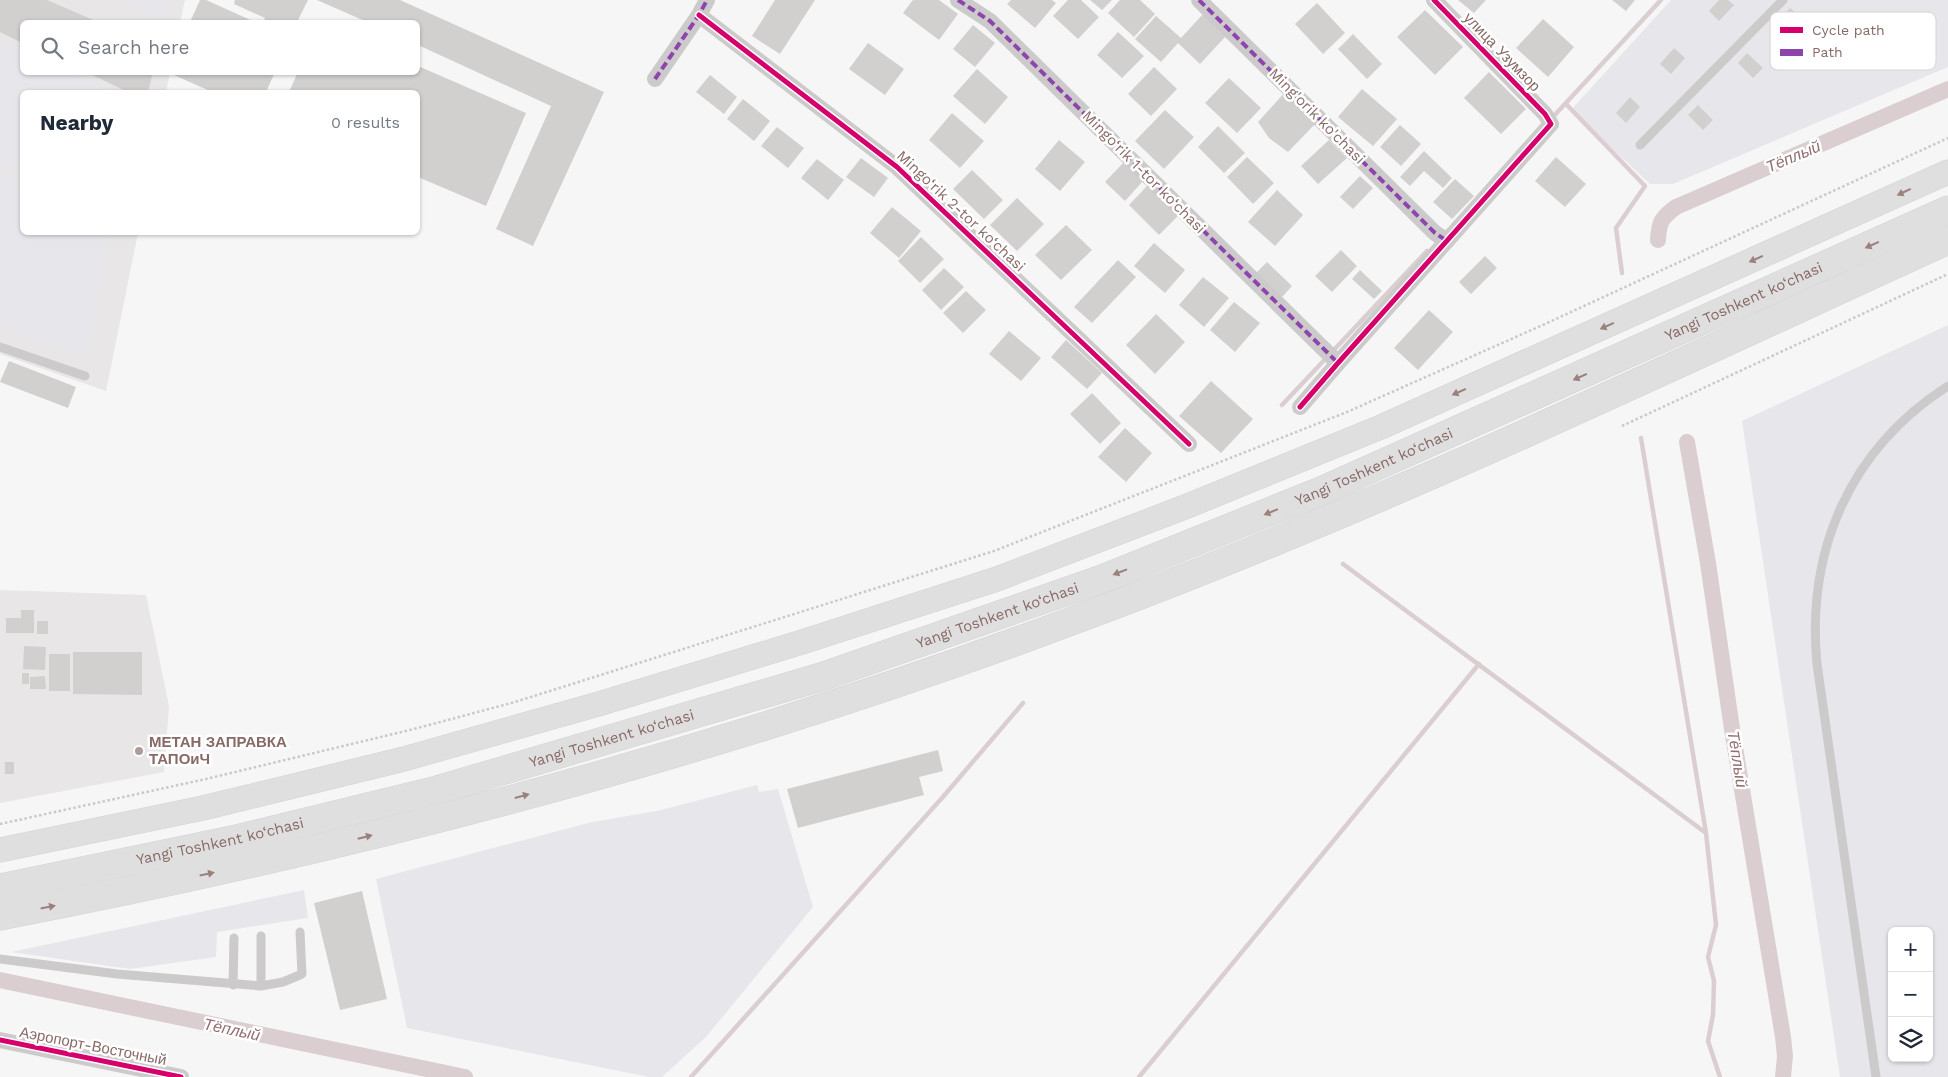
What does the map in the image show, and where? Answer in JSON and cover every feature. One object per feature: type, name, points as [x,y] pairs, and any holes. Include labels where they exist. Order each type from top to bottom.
[{"type":"highway","name":"Yangi Toshkent ko‘chasi","points":[[0,888],[232,840],[437,790],[824,676],[1102,579],[1312,495],[1714,317],[1948,210]]},
{"type":"highway","name":"Yangi Toshkent ko‘chasi","points":[[0,916],[135,890],[240,867],[447,816],[691,749],[830,706],[947,666],[1072,621],[1217,565],[1333,517],[1473,456],[1948,240]]},
{"type":"main road","points":[[0,850],[203,808],[404,759],[602,703],[997,579],[1190,505],[1381,427],[1948,172]]},
{"type":"street","points":[[655,80],[707,0]]},
{"type":"street","name":"Mingo‘rik 1-tor ko‘chasi","points":[[958,0],[990,22],[1338,363]]},
{"type":"street","name":"Ming'orik ko'chasi","points":[[1199,0],[1441,237]]},
{"type":"street","name":"улица Узумзор","points":[[1434,0],[1548,119],[1441,237]]},
{"type":"street","name":"Mingo‘rik 2-tor ko‘chasi","points":[[699,15],[897,166],[1189,444]]},
{"type":"street","points":[[1300,407],[1441,237]]},
{"type":"street","name":"Аэропорт-Восточный","points":[[0,1040],[121,1071],[181,1077]]},
{"type":"lane","points":[[1771,12],[1783,0]]},
{"type":"lane","points":[[1640,145],[1770,13]]},
{"type":"lane","points":[[0,347],[85,376]]},
{"type":"lane","points":[[1876,1077],[1817,664],[1815,598],[1824,552],[1838,514],[1851,487],[1880,445],[1899,425],[1919,406],[1948,386]]},
{"type":"lane","points":[[0,959],[117,974],[261,986],[283,982],[302,974],[300,932]]},
{"type":"lane","points":[[261,936],[261,986]]},
{"type":"lane","points":[[233,985],[234,938]]},
{"type":"path","points":[[0,824],[206,779],[414,729],[515,702],[994,551],[1347,412],[1545,324],[1948,138]]},
{"type":"path","points":[[1622,426],[1948,274]]},
{"type":"shaded area","points":[[0,0],[185,0],[180,20],[20,20],[20,75],[170,75],[166,90],[20,90],[20,235],[138,235],[106,391],[0,354]]},
{"type":"shaded area","points":[[121,0],[170,0],[166,20]]},
{"type":"shaded area","points":[[1671,0],[1948,0],[1948,67],[1673,184],[1650,184],[1571,110]]},
{"type":"shaded area","points":[[0,41],[20,50],[20,75],[77,75],[112,90],[20,90],[20,171],[0,162]]},
{"type":"shaded area","points":[[0,174],[20,183],[20,235],[110,235],[87,360],[0,323]]},
{"type":"shaded area","points":[[1948,325],[1948,1077],[1840,1077],[1742,421]]},
{"type":"shaded area","points":[[0,590],[146,595],[169,706],[164,772],[0,803]]},
{"type":"shaded area","points":[[757,785],[759,792],[778,789],[813,907],[706,1037],[662,1077],[649,1077],[407,1028],[376,879],[588,823],[661,810]]},
{"type":"shaded area","points":[[304,890],[308,918],[217,932],[216,957],[130,969],[11,952]]},
{"type":"building","points":[[0,0],[47,0],[93,20],[20,20],[20,42],[0,32]]},
{"type":"building","points":[[200,0],[206,0],[251,20],[191,20]]},
{"type":"building","points":[[235,0],[308,0],[298,20],[264,20],[265,18],[234,4]]},
{"type":"building","points":[[317,0],[400,0],[604,92],[533,246],[496,229],[551,106],[420,46],[420,20],[362,20]]},
{"type":"building","points":[[775,0],[815,0],[780,54],[752,36]]},
{"type":"building","points":[[913,0],[939,0],[958,14],[939,40],[903,13]]},
{"type":"building","points":[[1011,0],[1052,0],[1056,3],[1035,28],[1007,4]]},
{"type":"building","points":[[1068,0],[1081,0],[1099,17],[1078,39],[1053,16]]},
{"type":"building","points":[[1090,0],[1112,0],[1102,10]]},
{"type":"building","points":[[1120,0],[1140,0],[1155,14],[1134,37],[1108,13]]},
{"type":"building","points":[[1458,0],[1486,0],[1474,13]]},
{"type":"building","points":[[1612,0],[1635,0],[1626,11]]},
{"type":"building","points":[[1719,0],[1728,0],[1734,5],[1719,21],[1709,11]]},
{"type":"building","points":[[1317,3],[1345,33],[1323,54],[1295,24]]},
{"type":"building","points":[[1790,8],[1795,12],[1786,12]]},
{"type":"building","points":[[1425,10],[1463,47],[1435,75],[1397,37]]},
{"type":"building","points":[[1203,14],[1226,36],[1200,64],[1178,43],[1161,62],[1135,39],[1156,16],[1181,38]]},
{"type":"building","points":[[1543,19],[1574,47],[1548,77],[1516,48]]},
{"type":"building","points":[[973,25],[995,43],[975,67],[953,49]]},
{"type":"building","points":[[1118,32],[1144,56],[1122,78],[1097,55]]},
{"type":"building","points":[[1353,34],[1382,64],[1367,79],[1338,49]]},
{"type":"building","points":[[868,43],[904,69],[885,95],[849,69]]},
{"type":"building","points":[[1674,48],[1685,58],[1671,74],[1660,64]]},
{"type":"building","points":[[1747,53],[1763,68],[1753,78],[1738,63]]},
{"type":"building","points":[[420,67],[526,113],[486,206],[420,178],[420,90],[290,90],[297,75],[420,75]]},
{"type":"building","points":[[1154,67],[1177,89],[1151,116],[1128,94]]},
{"type":"building","points":[[977,69],[1008,97],[985,124],[953,96]]},
{"type":"building","points":[[1489,72],[1526,109],[1501,134],[1464,98]]},
{"type":"building","points":[[92,75],[152,75],[148,90],[124,90]]},
{"type":"building","points":[[174,75],[274,75],[267,90],[208,90]]},
{"type":"building","points":[[710,75],[737,97],[724,114],[696,92]]},
{"type":"building","points":[[1229,78],[1261,108],[1237,133],[1205,103]]},
{"type":"building","points":[[1362,89],[1397,119],[1373,146],[1338,117]]},
{"type":"building","points":[[1286,91],[1317,122],[1288,152],[1269,138],[1258,122]]},
{"type":"building","points":[[1630,97],[1640,107],[1626,123],[1616,113]]},
{"type":"building","points":[[743,99],[770,121],[754,141],[727,119]]},
{"type":"building","points":[[1698,105],[1713,120],[1703,130],[1688,115]]},
{"type":"building","points":[[1165,110],[1194,137],[1164,169],[1135,141]]},
{"type":"building","points":[[952,113],[984,141],[960,168],[929,140]]},
{"type":"building","points":[[1400,125],[1421,144],[1401,166],[1380,147]]},
{"type":"building","points":[[1218,126],[1245,153],[1224,173],[1198,147]]},
{"type":"building","points":[[777,127],[804,148],[788,168],[761,146]]},
{"type":"building","points":[[1059,140],[1085,162],[1060,191],[1035,169]]},
{"type":"building","points":[[1329,140],[1347,158],[1318,184],[1301,166]]},
{"type":"building","points":[[1424,151],[1452,178],[1443,188],[1424,171],[1410,186],[1400,177]]},
{"type":"building","points":[[1247,157],[1274,183],[1253,204],[1227,177]]},
{"type":"building","points":[[1556,157],[1586,184],[1565,207],[1535,181]]},
{"type":"building","points":[[861,158],[888,178],[874,197],[846,177]]},
{"type":"building","points":[[817,159],[844,180],[828,200],[801,178]]},
{"type":"building","points":[[1123,163],[1143,181],[1125,201],[1105,182]]},
{"type":"building","points":[[972,170],[1003,200],[984,219],[953,189]]},
{"type":"building","points":[[1360,176],[1373,188],[1353,209],[1340,197]]},
{"type":"building","points":[[1455,179],[1474,196],[1452,219],[1433,202]]},
{"type":"building","points":[[1147,186],[1178,216],[1159,235],[1129,205]]},
{"type":"building","points":[[1277,190],[1303,215],[1275,246],[1248,222]]},
{"type":"building","points":[[1017,198],[1044,224],[1017,251],[990,225]]},
{"type":"building","points":[[892,207],[921,231],[899,258],[870,233]]},
{"type":"building","points":[[1066,225],[1092,250],[1061,280],[1035,255]]},
{"type":"building","points":[[921,237],[944,259],[920,283],[898,261]]},
{"type":"building","points":[[1154,243],[1185,270],[1165,293],[1134,266]]},
{"type":"building","points":[[1341,250],[1357,266],[1332,292],[1315,276]]},
{"type":"building","points":[[1485,256],[1497,268],[1471,294],[1459,282]]},
{"type":"building","points":[[1118,260],[1136,277],[1092,323],[1074,307]]},
{"type":"building","points":[[1267,262],[1292,286],[1282,297],[1256,273]]},
{"type":"building","points":[[944,268],[964,287],[941,310],[922,290]]},
{"type":"building","points":[[1360,270],[1382,291],[1374,299],[1352,279]]},
{"type":"building","points":[[1203,277],[1229,298],[1204,327],[1179,305]]},
{"type":"building","points":[[966,291],[986,310],[963,333],[943,313]]},
{"type":"building","points":[[1234,302],[1260,323],[1235,352],[1210,330]]},
{"type":"building","points":[[1429,310],[1453,332],[1418,370],[1394,348]]},
{"type":"building","points":[[1156,314],[1185,342],[1155,374],[1126,345]]},
{"type":"building","points":[[1009,331],[1041,358],[1021,381],[989,354]]},
{"type":"building","points":[[1066,340],[1102,373],[1087,389],[1051,357]]},
{"type":"building","points":[[9,361],[76,387],[68,408],[0,382]]},
{"type":"building","points":[[1211,381],[1253,419],[1221,453],[1179,416]]},
{"type":"building","points":[[1092,393],[1121,423],[1100,444],[1070,414]]},
{"type":"building","points":[[1125,428],[1152,453],[1126,482],[1098,457]]},
{"type":"building","points":[[21,610],[34,610],[34,633],[6,633],[6,618],[21,618]]},
{"type":"building","points":[[37,621],[48,621],[48,634],[37,634]]},
{"type":"building","points":[[24,646],[46,647],[45,670],[23,669]]},
{"type":"building","points":[[73,652],[142,652],[142,695],[73,694]]},
{"type":"building","points":[[49,654],[70,654],[70,691],[49,691]]},
{"type":"building","points":[[22,673],[29,673],[29,684],[22,684]]},
{"type":"building","points":[[45,676],[46,689],[30,689],[30,677]]},
{"type":"building","points":[[938,750],[943,771],[919,777],[924,795],[798,828],[787,789]]},
{"type":"building","points":[[5,762],[14,762],[14,774],[5,774]]},
{"type":"building","points":[[362,891],[387,999],[340,1010],[314,903]]},
{"type":"waterway","points":[[1552,118],[1661,0]]},
{"type":"waterway","name":"Тёплый","points":[[1658,240],[1662,221],[1676,207],[1948,89]]},
{"type":"waterway","points":[[1566,104],[1645,186],[1616,228],[1622,273]]},
{"type":"waterway","points":[[1282,405],[1427,251]]},
{"type":"waterway","points":[[1641,438],[1706,833],[1716,925],[1708,957],[1714,981],[1713,1015],[1708,1041],[1720,1077]]},
{"type":"waterway","name":"Тёплый","points":[[1687,442],[1783,1037],[1785,1056],[1783,1077]]},
{"type":"waterway","points":[[1343,564],[1706,833]]},
{"type":"waterway","points":[[1139,1077],[1479,664]]},
{"type":"waterway","points":[[691,1077],[942,798],[1023,703]]},
{"type":"waterway","name":"Тёплый","points":[[0,980],[465,1077]]},
{"type":"marked path","points":[[655,79],[699,15],[707,0]]},
{"type":"marked path","points":[[958,0],[990,21],[1338,363]]},
{"type":"marked path","points":[[1199,0],[1435,233],[1447,241]]},
{"type":"cycle path","points":[[1300,407],[1551,124],[1545,114],[1434,0]]},
{"type":"cycle path","points":[[699,15],[897,167],[1189,444]]},
{"type":"cycle path","points":[[0,1040],[181,1077]]},
{"type":"place","name":"МЕТАН ЗАПРАВКА ТАПОиЧ","points":[[139,751]]}]
